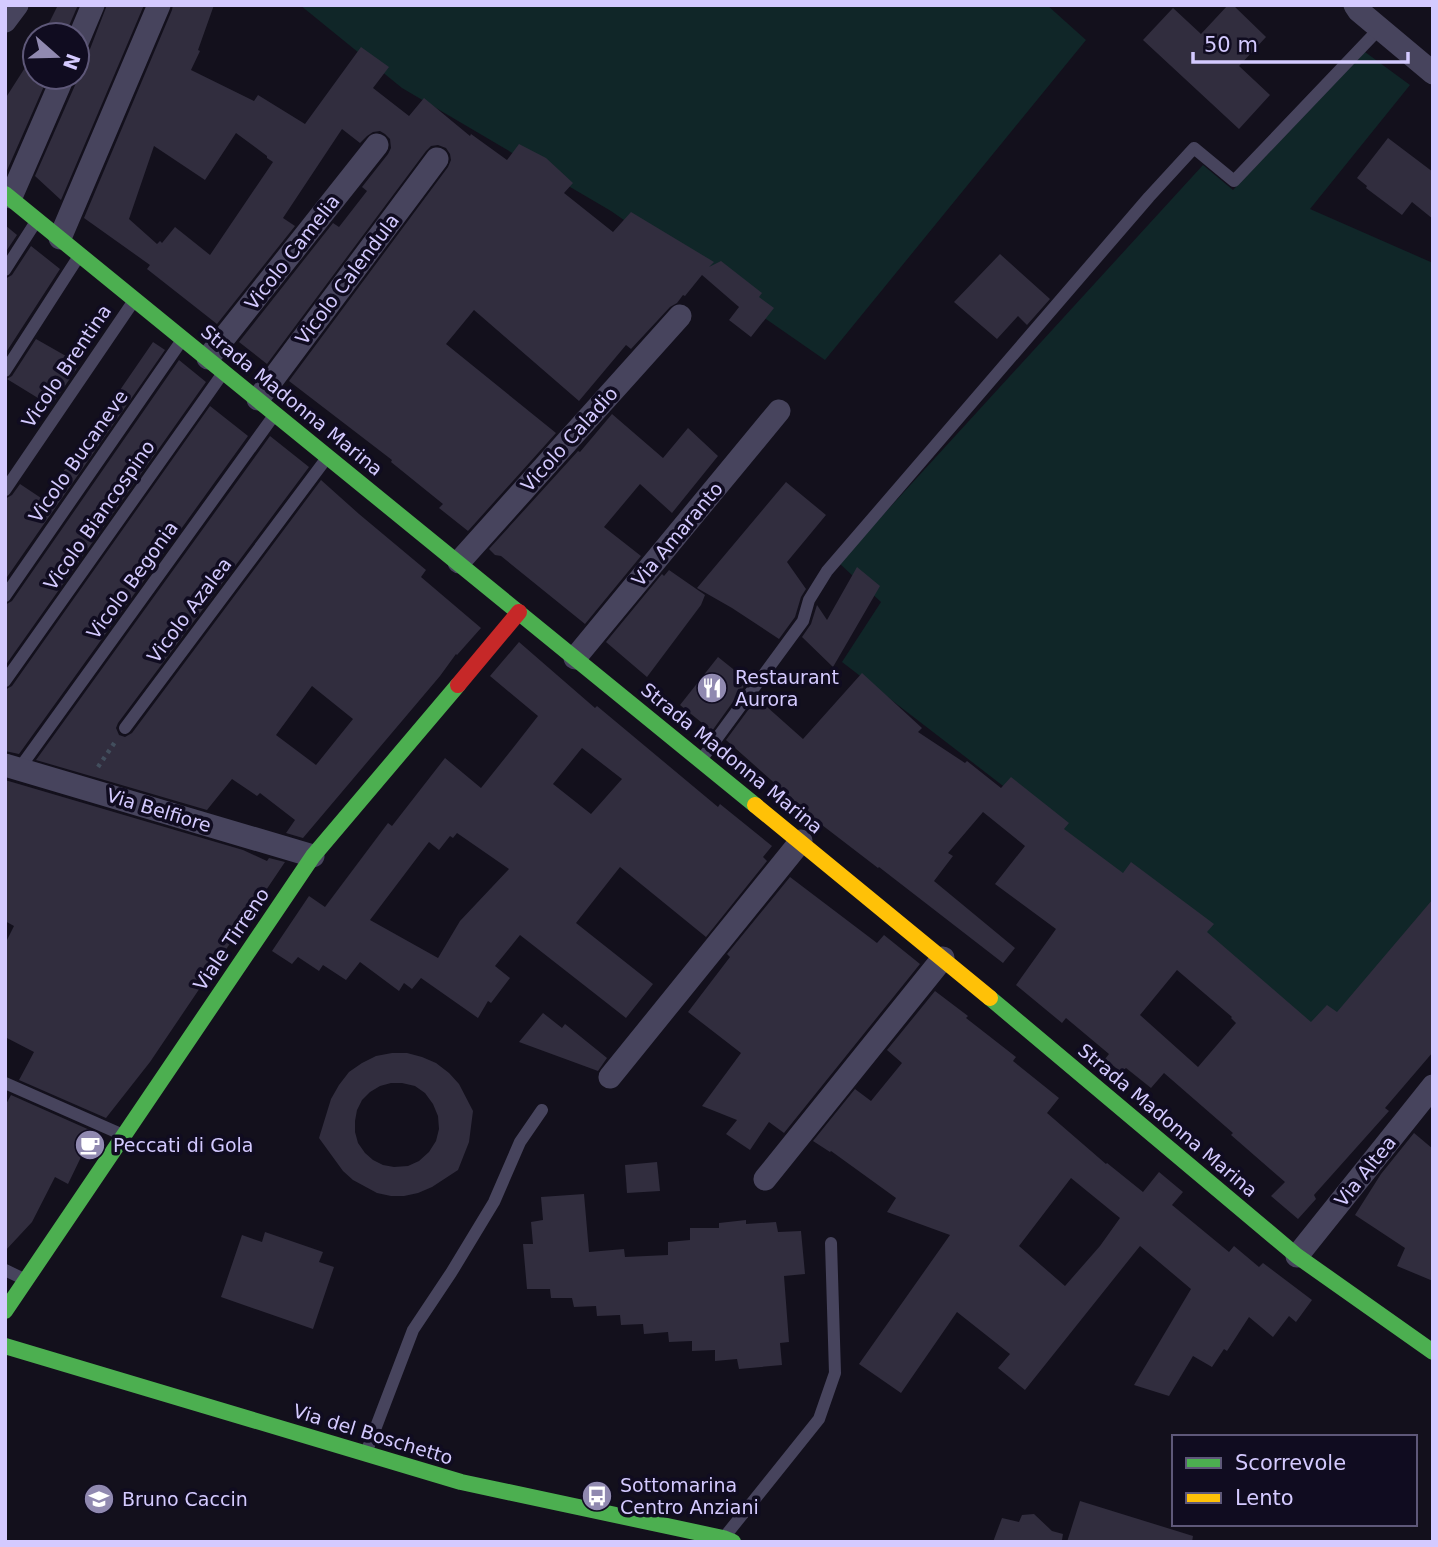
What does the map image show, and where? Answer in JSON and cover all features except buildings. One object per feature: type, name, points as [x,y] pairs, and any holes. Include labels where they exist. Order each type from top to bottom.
[{"type":"street","points":[[5,21],[17,5]]},
{"type":"street","points":[[61,238],[159,5]]},
{"type":"street","points":[[1355,5],[1379,29],[1433,73]]},
{"type":"street","points":[[8,195],[56,91]]},
{"type":"street","name":"Vicolo Camelia","points":[[216,365],[377,145]]},
{"type":"street","name":"Vicolo Calendula","points":[[267,406],[437,159]]},
{"type":"street","name":"Strada Madonna Marina","points":[[8,195],[943,958],[1297,1256],[1433,1352]]},
{"type":"street","name":"Vicolo Caladio","points":[[459,562],[680,316]]},
{"type":"street","name":"Via Amaranto","points":[[575,657],[779,411]]},
{"type":"street","name":"Viale Tirreno","points":[[5,1311],[313,856],[519,611]]},
{"type":"street","name":"Via Belfiore","points":[[12,767],[313,856]]},
{"type":"street","points":[[610,1077],[801,842]]},
{"type":"street","points":[[765,1179],[943,958]]},
{"type":"street","name":"Via Altea","points":[[1297,1256],[1433,1086]]},
{"type":"street","name":"Via del Boschetto","points":[[5,1346],[461,1482],[728,1540]]},
{"type":"lane","points":[[701,760],[803,621],[809,600],[827,571],[1194,148],[1234,181],[1379,29]]},
{"type":"lane","points":[[5,270],[37,220]]},
{"type":"lane","points":[[5,371],[80,254]]},
{"type":"lane","name":"Vicolo Brentina","points":[[5,490],[135,298]]},
{"type":"lane","name":"Vicolo Bucaneve","points":[[5,596],[183,338]]},
{"type":"lane","name":"Vicolo Biancospino","points":[[5,681],[216,365]]},
{"type":"lane","name":"Vicolo Begonia","points":[[12,767],[267,406]]},
{"type":"lane","name":"Vicolo Azalea","points":[[125,728],[328,456]]},
{"type":"lane","points":[[5,1083],[124,1135]]},
{"type":"lane","points":[[366,1454],[413,1330],[494,1202],[520,1142],[542,1110]]},
{"type":"lane","points":[[728,1540],[819,1419],[835,1373],[831,1243]]},
{"type":"lane","points":[[5,1270],[26,1280]]},
{"type":"path","points":[[84,788],[125,728]]},
{"type":"green space","points":[[300,5],[1047,5],[1086,40],[825,360],[611,211],[402,88]]},
{"type":"green space","points":[[1365,52],[1410,85],[1310,209],[1433,263],[1433,905],[1323,1032],[842,662],[881,602],[839,563],[1203,165],[1233,190]]},
{"type":"traffic: fast","points":[[5,194],[755,805]]},
{"type":"traffic: fast","points":[[5,1311],[313,856],[458,685]]},
{"type":"traffic: fast","points":[[990,998],[1297,1256],[1433,1352]]},
{"type":"traffic: fast","points":[[5,1346],[461,1482],[733,1542]]},
{"type":"traffic: slow","points":[[755,805],[990,998]]},
{"type":"traffic: jam","points":[[458,685],[519,612]]},
{"type":"place","name":"Restaurant Aurora","points":[[712,688]]},
{"type":"place","name":"Peccati di Gola","points":[[90,1145]]},
{"type":"place","name":"Sottomarina Centro Anziani","points":[[597,1496]]},
{"type":"place","name":"Bruno Caccin","points":[[99,1499]]}]
